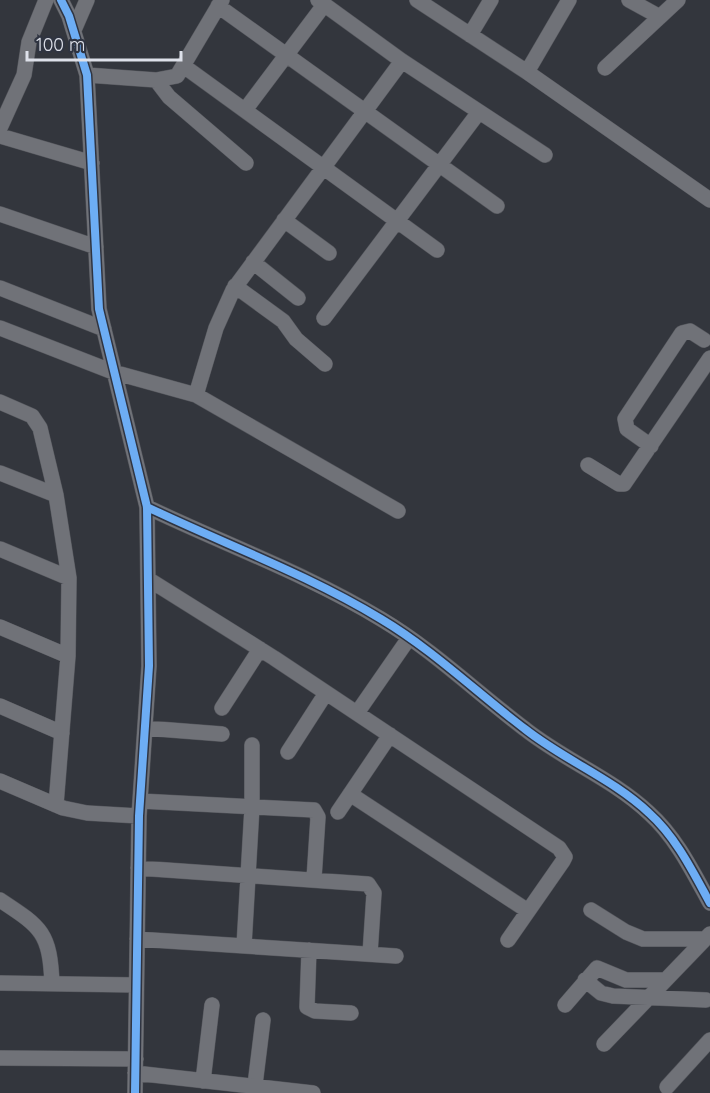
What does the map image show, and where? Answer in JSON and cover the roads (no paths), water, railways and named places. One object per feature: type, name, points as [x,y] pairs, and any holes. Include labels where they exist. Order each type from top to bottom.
[{"type":"street","points":[[0,128],[24,75],[29,42],[46,0]]},
{"type":"street","points":[[61,0],[74,30],[87,75],[99,309],[147,507],[149,666],[138,868],[135,1093]]},
{"type":"street","points":[[74,30],[87,0]]},
{"type":"street","points":[[417,0],[527,72],[710,200]]},
{"type":"street","points":[[470,35],[491,0]]},
{"type":"street","points":[[527,72],[569,0]]},
{"type":"street","points":[[629,0],[660,17]]},
{"type":"street","points":[[605,68],[678,0]]},
{"type":"street","points":[[245,110],[288,56],[321,2],[402,61],[545,155]]},
{"type":"street","points":[[87,75],[156,80],[177,76],[185,67],[220,3],[288,56],[497,206]]},
{"type":"street","points":[[196,395],[216,328],[235,286],[402,61]]},
{"type":"street","points":[[185,67],[437,250]]},
{"type":"street","points":[[156,80],[169,97],[246,163]]},
{"type":"street","points":[[324,318],[441,166],[479,112]]},
{"type":"street","points":[[0,136],[92,163]]},
{"type":"street","points":[[0,214],[96,247]]},
{"type":"street","points":[[284,220],[329,253]]},
{"type":"street","points":[[253,262],[298,298]]},
{"type":"street","points":[[235,286],[283,321],[296,339],[325,364]]},
{"type":"street","points":[[0,288],[104,329]]},
{"type":"street","points":[[0,328],[113,372],[196,395],[398,511]]},
{"type":"street","points":[[651,446],[627,429],[625,419],[682,333],[690,331],[708,340]]},
{"type":"street","points":[[588,465],[619,484],[624,484],[710,358]]},
{"type":"street","points":[[0,402],[36,420],[56,495],[69,578],[68,656],[56,805]]},
{"type":"street","points":[[0,473],[56,495]]},
{"type":"street","points":[[147,507],[315,583],[380,619],[441,659],[525,730],[650,813],[682,854],[710,903]]},
{"type":"street","points":[[0,549],[69,578]]},
{"type":"street","points":[[148,579],[260,649],[563,852],[563,861],[508,940]]},
{"type":"street","points":[[0,627],[68,656]]},
{"type":"street","points":[[357,713],[409,638]]},
{"type":"street","points":[[222,708],[260,649]]},
{"type":"street","points":[[288,752],[326,693]]},
{"type":"street","points":[[0,706],[62,733]]},
{"type":"street","points":[[145,728],[222,734]]},
{"type":"street","points":[[338,812],[390,735]]},
{"type":"street","points":[[244,946],[252,807],[252,745]]},
{"type":"street","points":[[0,781],[56,805],[87,813],[140,809],[252,807],[316,812],[318,817],[314,879]]},
{"type":"street","points":[[350,794],[528,911]]},
{"type":"street","points":[[138,868],[363,883],[372,888],[370,954]]},
{"type":"street","points":[[0,900],[42,931],[50,959],[52,984]]},
{"type":"street","points":[[591,910],[626,932],[643,939],[707,937]]},
{"type":"street","points":[[604,1044],[707,937]]},
{"type":"street","points":[[137,939],[396,956]]},
{"type":"street","points":[[309,950],[307,1007],[315,1011],[351,1013]]},
{"type":"street","points":[[565,1005],[597,968],[626,980],[665,980]]},
{"type":"street","points":[[585,980],[607,995],[706,1000]]},
{"type":"street","points":[[0,983],[136,985]]},
{"type":"street","points":[[193,1084],[212,1005]]},
{"type":"street","points":[[254,1090],[263,1020]]},
{"type":"street","points":[[667,1087],[710,1040]]},
{"type":"street","points":[[0,1058],[136,1066],[193,1084],[313,1093]]}]
